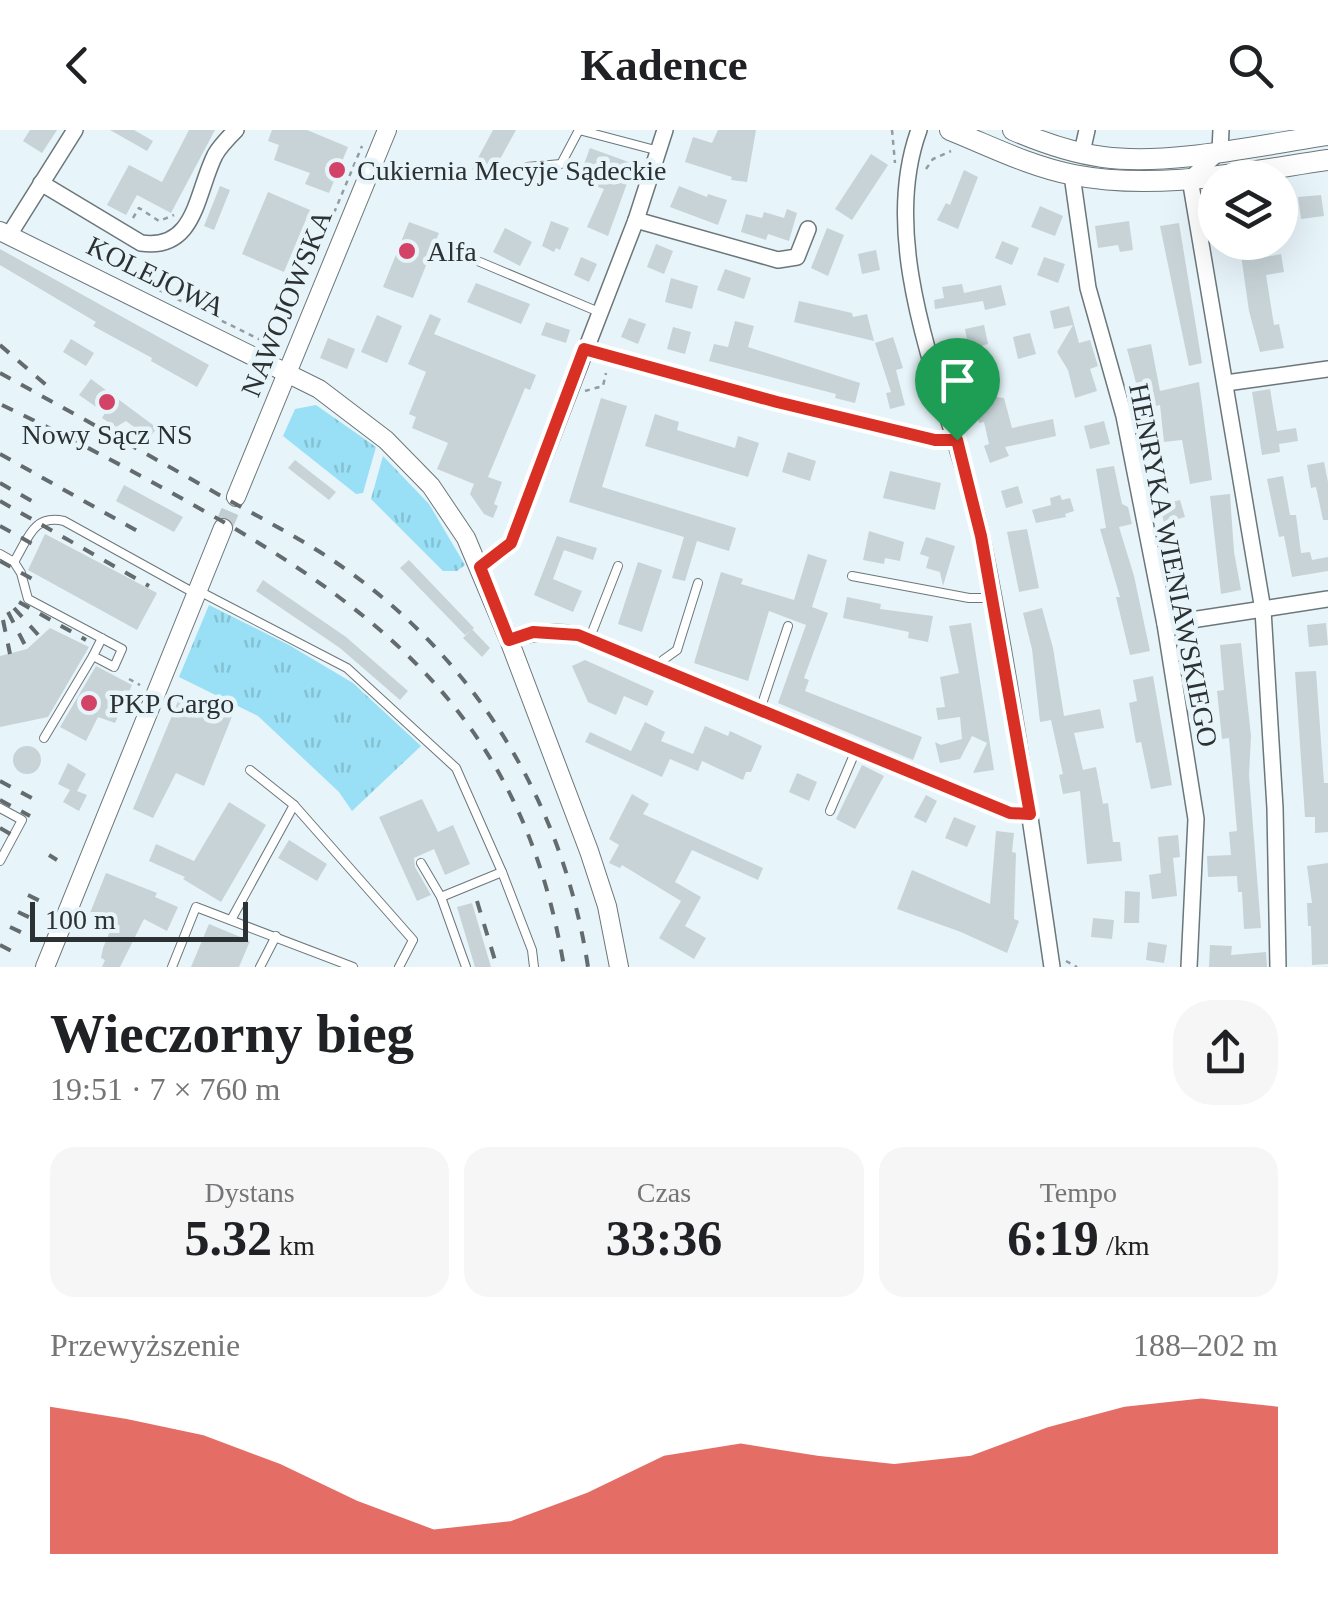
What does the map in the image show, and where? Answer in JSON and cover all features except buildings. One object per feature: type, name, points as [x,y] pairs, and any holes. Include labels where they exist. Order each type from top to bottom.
[{"type":"main road","points":[[950,130],[1028,162],[1072,175],[1134,180],[1198,178]]},
{"type":"main road","points":[[1013,130],[1082,152],[1124,158],[1220,140],[1328,134]]},
{"type":"main road","points":[[1298,164],[1328,160]]},
{"type":"street","points":[[4,233],[75,130]]},
{"type":"street","points":[[41,183],[141,244],[160,246],[184,232],[216,151],[236,130]]},
{"type":"street","name":"NAWOJOWSKA","points":[[236,497],[387,130]]},
{"type":"street","points":[[480,567],[511,543],[636,220],[666,130]]},
{"type":"street","points":[[919,130],[908,182],[906,235],[921,320],[981,536],[1030,814],[1052,967]]},
{"type":"street","points":[[1082,152],[1087,130]]},
{"type":"street","points":[[1220,140],[1190,179],[1263,610],[1276,808],[1278,967]]},
{"type":"street","name":"HENRYKA WIENIAWSKIEGO","points":[[1072,175],[1088,288],[1124,416],[1165,624],[1196,818],[1189,967]]},
{"type":"street","points":[[636,220],[778,260],[797,256],[808,229]]},
{"type":"street","name":"KOLEJOWA","points":[[4,233],[287,371],[361,418],[410,462],[450,511],[480,567],[589,850],[607,906],[619,967]]},
{"type":"street","points":[[584,349],[777,402],[935,440],[957,440]]},
{"type":"street","points":[[1226,383],[1328,369]]},
{"type":"street","points":[[45,967],[222,528]]},
{"type":"street","points":[[1165,624],[1328,599]]},
{"type":"street","points":[[509,640],[533,632],[558,631],[589,640],[1010,813],[1030,814]]},
{"type":"lane","points":[[528,167],[560,164],[579,130],[659,151]]},
{"type":"lane","points":[[480,262],[599,312]]},
{"type":"lane","points":[[14,562],[37,524],[51,518],[64,521],[346,668],[456,768],[502,872],[532,950],[534,967]]},
{"type":"lane","points":[[0,554],[14,562],[22,573],[28,599],[122,649],[114,666],[93,656]]},
{"type":"lane","points":[[589,640],[618,566]]},
{"type":"lane","points":[[852,576],[968,598],[992,598]]},
{"type":"lane","points":[[657,668],[677,650],[698,583]]},
{"type":"lane","points":[[760,710],[788,626]]},
{"type":"lane","points":[[44,738],[102,638]]},
{"type":"lane","points":[[830,811],[856,750]]},
{"type":"lane","points":[[250,770],[294,805],[413,940],[399,967]]},
{"type":"lane","points":[[231,920],[294,805]]},
{"type":"lane","points":[[0,808],[22,820],[3,849],[0,861]]},
{"type":"lane","points":[[421,863],[441,897],[466,967]]},
{"type":"lane","points":[[441,897],[502,872]]},
{"type":"lane","points":[[172,967],[196,907],[353,967]]},
{"type":"lane","points":[[260,967],[276,936]]},
{"type":"path","points":[[892,130],[894,139]]},
{"type":"path","points":[[267,343],[278,339],[285,330],[362,146]]},
{"type":"path","points":[[924,171],[938,156]]},
{"type":"path","points":[[576,393],[603,386],[608,365]]},
{"type":"path","points":[[129,680],[146,688]]},
{"type":"green space","points":[[316,405],[376,447],[363,493],[356,494],[283,436],[295,409]]},
{"type":"green space","points":[[383,456],[429,504],[465,565],[457,571],[443,571],[371,499]]},
{"type":"green space","points":[[209,605],[353,683],[421,746],[352,811],[339,792],[258,716],[179,677]]},
{"type":"tunnel","points":[[223,528],[236,497]]},
{"type":"railway","points":[[0,345],[53,391]]},
{"type":"railway","points":[[0,373],[320,552],[373,589],[420,632],[463,679],[531,785],[556,843],[575,904],[588,967]]},
{"type":"railway","points":[[2,405],[149,480],[268,549],[333,593],[390,639],[440,690],[483,747],[518,811],[545,884],[564,967]]},
{"type":"railway","points":[[0,454],[141,533]]},
{"type":"railway","points":[[0,483],[37,504]]},
{"type":"railway","points":[[0,501],[149,586]]},
{"type":"railway","points":[[0,526],[38,547]]},
{"type":"railway","points":[[0,561],[36,581]]},
{"type":"railway","points":[[19,602],[86,640]]},
{"type":"railway","points":[[14,608],[41,638]]},
{"type":"railway","points":[[8,612],[27,649]]},
{"type":"railway","points":[[3,620],[10,654]]},
{"type":"railway","points":[[0,781],[39,802]]},
{"type":"railway","points":[[0,800],[30,816]]},
{"type":"railway","points":[[0,828],[19,839]]},
{"type":"railway","points":[[49,855],[57,860]]},
{"type":"railway","points":[[28,895],[40,901]]},
{"type":"railway","points":[[477,901],[497,967]]},
{"type":"railway","points":[[18,912],[33,919]]},
{"type":"railway","points":[[10,927],[27,935]]},
{"type":"railway","points":[[0,945],[19,955]]},
{"type":"place","name":"Cukiernia Mecyje Sądeckie","points":[[337,170]]},
{"type":"place","name":"Alfa","points":[[407,251]]},
{"type":"place","name":"Nowy Sącz NS","points":[[107,402]]},
{"type":"place","name":"PKP Cargo","points":[[89,703]]},
{"type":"route","points":[[584,349],[777,402],[935,440],[957,440],[981,536],[1030,814],[1010,813],[578,635],[533,632],[509,640],[480,567],[511,543],[584,349]]}]
